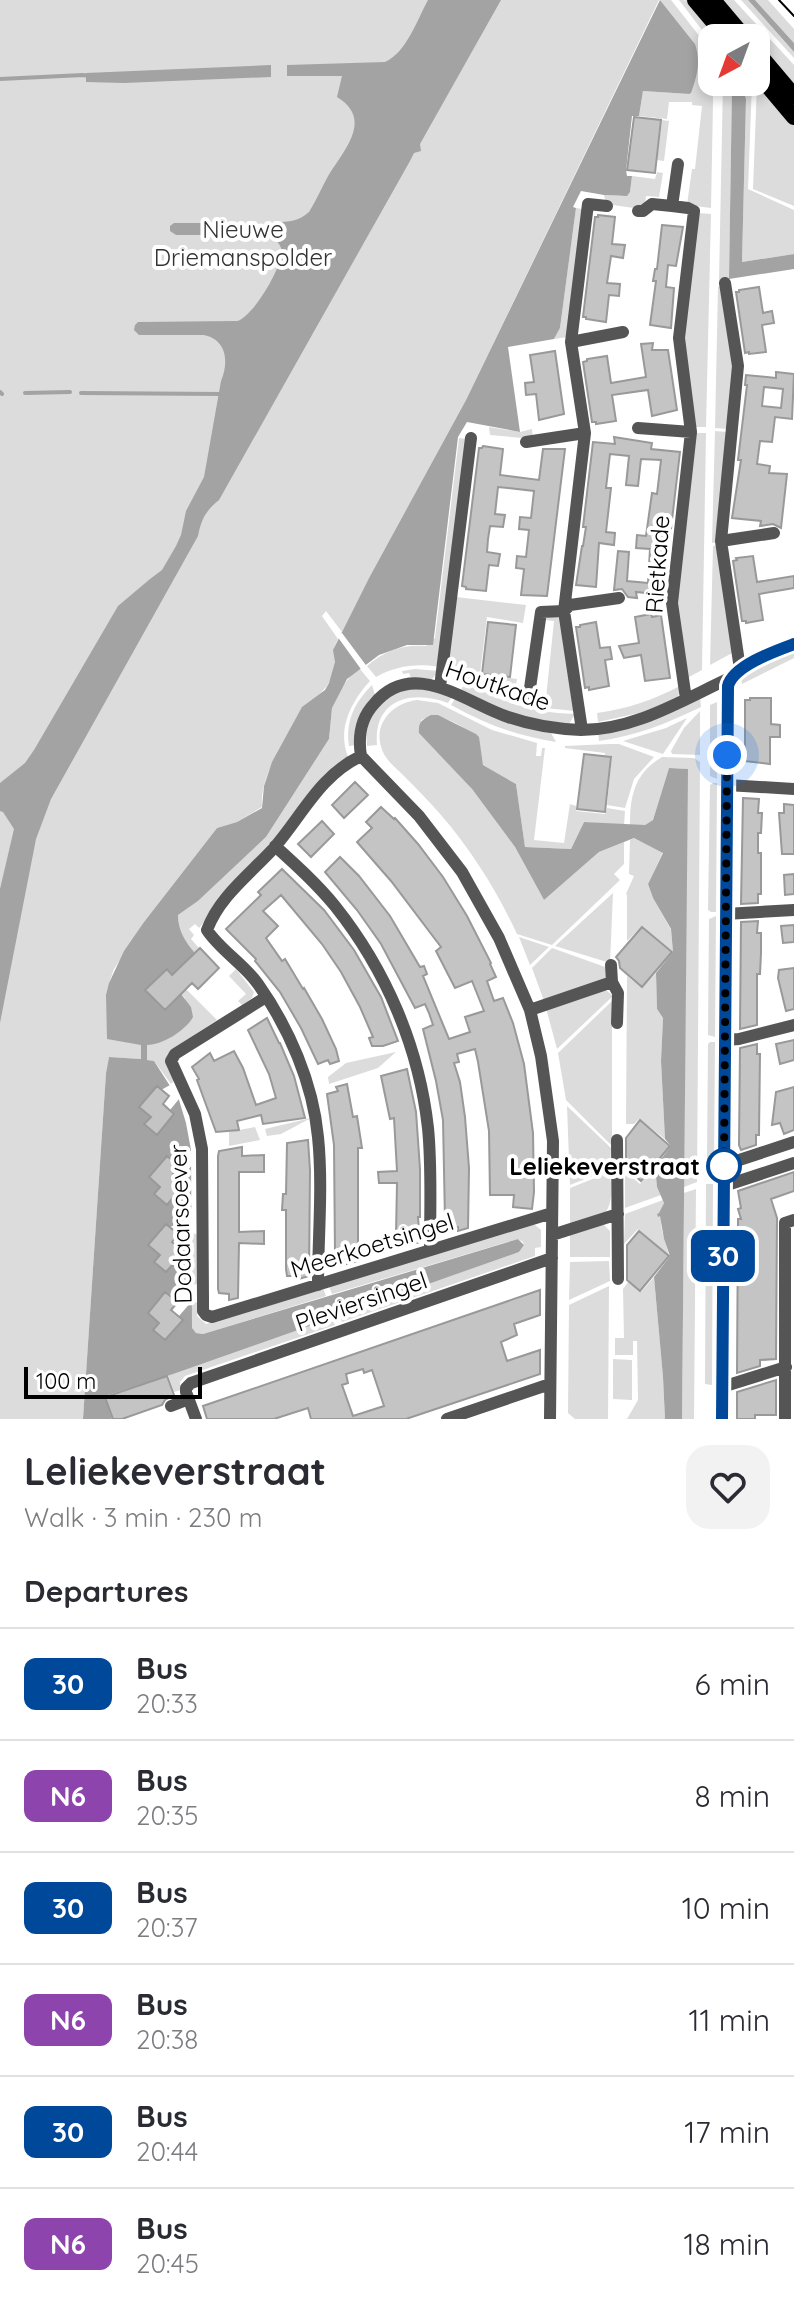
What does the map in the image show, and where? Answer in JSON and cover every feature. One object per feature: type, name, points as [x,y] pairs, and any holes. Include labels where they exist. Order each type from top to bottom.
[{"type":"main road","points":[[695,0],[715,24]]},
{"type":"main road","points":[[713,0],[733,24]]},
{"type":"main road","points":[[770,68],[794,96]]},
{"type":"main road","points":[[770,89],[794,117]]},
{"type":"street","points":[[638,211],[652,204],[672,206],[678,164]]},
{"type":"street","points":[[582,730],[564,611],[585,433],[571,342],[588,204],[607,206]]},
{"type":"street","name":"Rietkade","points":[[672,206],[694,211],[679,338],[691,432],[672,603],[686,699]]},
{"type":"street","points":[[722,1419],[728,694],[735,674],[721,541],[738,366],[725,283]]},
{"type":"street","points":[[571,342],[623,332]]},
{"type":"street","points":[[638,428],[691,432]]},
{"type":"street","points":[[526,442],[585,433]]},
{"type":"street","points":[[440,687],[471,438]]},
{"type":"street","points":[[721,541],[774,533]]},
{"type":"street","points":[[528,702],[541,612],[564,611],[570,605],[619,598]]},
{"type":"street","name":"Houtkade","points":[[361,756],[363,722],[383,693],[394,688],[412,684],[440,687],[492,711],[552,727],[582,730],[610,727],[646,718],[794,644]]},
{"type":"street","points":[[318,1285],[320,1165],[315,1119],[299,1060],[257,983],[207,930],[235,887],[275,846],[327,781],[361,756],[419,816],[462,872],[499,938],[530,1010],[553,1141],[550,1419]]},
{"type":"street","points":[[727,785],[794,789]]},
{"type":"street","points":[[275,846],[335,906],[356,935],[385,984],[406,1030],[421,1080],[428,1129],[430,1250]]},
{"type":"street","points":[[725,914],[794,910]]},
{"type":"street","points":[[611,965],[612,982],[618,993],[617,1023]]},
{"type":"street","points":[[530,1010],[612,982]]},
{"type":"street","name":"Dodaarsoever","points":[[206,1315],[203,1311],[202,1149],[195,1114],[171,1061],[175,1054],[266,997]]},
{"type":"street","points":[[725,1040],[794,1025]]},
{"type":"street","points":[[617,1140],[618,1279]]},
{"type":"street","points":[[724,1165],[794,1142]]},
{"type":"street","points":[[724,1186],[794,1163]]},
{"type":"street","name":"Meerkoetsingel","points":[[206,1315],[212,1317],[552,1213]]},
{"type":"street","points":[[552,1235],[618,1214]]},
{"type":"street","points":[[785,1419],[785,1223],[794,1220]]},
{"type":"street","name":"Pleviersingel","points":[[171,1406],[187,1394],[191,1383],[552,1258]]},
{"type":"street","points":[[722,1387],[786,1367]]},
{"type":"street","points":[[447,1419],[550,1384]]},
{"type":"street","points":[[187,1394],[196,1419]]},
{"type":"green space","name":"Nieuwe Driemanspolder","points":[[0,0],[659,0],[466,400],[342,632],[326,611],[322,616],[338,639],[334,649],[333,673],[272,764],[266,778],[262,807],[237,822],[217,828],[144,922],[114,969],[109,983],[141,1045],[141,1059],[109,1057],[106,1073],[83,1419],[0,1419]]},
{"type":"green space","points":[[660,0],[671,0],[698,34],[698,96],[713,96],[711,208],[687,205],[692,169],[695,169],[702,106],[692,105],[692,102],[669,102],[667,119],[639,116],[643,91],[689,94],[695,44]]},
{"type":"green space","points":[[679,0],[684,0],[704,24],[698,25]]},
{"type":"green space","points":[[719,0],[734,0],[756,24],[740,24]]},
{"type":"green space","points":[[741,0],[748,0],[769,24],[763,24]]},
{"type":"green space","points":[[755,0],[768,0],[794,29],[794,43]]},
{"type":"green space","points":[[770,25],[794,52],[794,58],[770,32]]},
{"type":"green space","points":[[770,39],[794,65],[794,87],[770,59]]},
{"type":"green space","points":[[723,96],[732,96],[729,279],[719,281]]},
{"type":"green space","points":[[744,96],[752,96],[748,189],[794,210],[794,254],[742,262]]},
{"type":"green space","points":[[757,96],[768,96],[794,123],[794,206],[753,189]]},
{"type":"green space","points":[[662,120],[669,121],[664,161],[657,160]]},
{"type":"green space","points":[[657,172],[663,173],[659,197],[646,196],[641,209],[606,204],[604,195],[621,196],[630,192],[632,176],[655,179]]},
{"type":"green space","points":[[576,208],[583,209],[567,337],[554,339],[560,328]]},
{"type":"green space","points":[[698,213],[711,214],[706,427],[696,427],[683,338]]},
{"type":"green space","points":[[722,286],[734,365],[727,429],[715,428],[718,287]]},
{"type":"green space","points":[[489,427],[520,432],[532,429],[533,439],[490,435]]},
{"type":"green space","points":[[715,431],[727,432],[717,542],[712,543]]},
{"type":"green space","points":[[695,433],[706,433],[702,670],[687,678],[676,604]]},
{"type":"green space","points":[[459,438],[467,439],[440,667],[407,666],[376,677],[367,666],[381,656],[402,647],[426,646],[435,638]]},
{"type":"green space","points":[[718,545],[734,652],[710,665],[713,546]]},
{"type":"green space","points":[[456,597],[526,605],[523,623],[487,617],[480,674],[517,679],[514,700],[447,668]]},
{"type":"green space","points":[[550,616],[562,621],[575,711],[545,708],[554,621],[545,620]]},
{"type":"green space","points":[[794,650],[794,658],[742,684],[741,676]]},
{"type":"green space","points":[[360,669],[370,681],[352,707],[345,726],[348,757],[199,928],[195,924],[189,929],[194,935],[191,939],[199,948],[195,953],[182,936],[178,915],[198,901],[266,837],[329,739],[332,708],[342,687]]},
{"type":"green space","points":[[402,671],[439,671],[432,679],[411,678],[409,673],[403,674]]},
{"type":"green space","points":[[466,681],[518,705],[546,712],[575,714],[569,724],[506,711],[461,690]]},
{"type":"green space","points":[[372,685],[375,695],[364,708],[358,745],[349,746],[353,712]]},
{"type":"green space","points":[[680,686],[678,698],[648,711],[598,722],[597,713],[640,703]]},
{"type":"green space","points":[[415,687],[453,695],[448,703],[421,697],[398,702],[381,717],[377,745],[367,746],[367,731],[374,710],[392,693]]},
{"type":"green space","points":[[700,696],[701,707],[639,732],[599,741],[598,732]]},
{"type":"green space","points":[[456,697],[550,731],[556,742],[515,733],[476,718],[451,705]]},
{"type":"green space","points":[[417,700],[438,703],[492,730],[537,743],[536,756],[541,756],[542,748],[545,748],[534,840],[564,843],[570,804],[576,806],[576,811],[605,814],[607,808],[625,811],[624,825],[584,822],[571,849],[525,847],[516,784],[483,765],[475,734],[442,718],[421,720],[452,767],[515,847],[544,900],[599,852],[624,842],[624,864],[614,874],[620,880],[552,945],[517,934],[492,887],[463,843],[385,755],[380,733],[386,717],[399,706]]},
{"type":"green space","points":[[717,702],[717,779],[710,776],[710,705]]},
{"type":"green space","points":[[700,711],[700,755],[672,754],[684,728]]},
{"type":"green space","points":[[687,718],[663,754],[623,741],[666,728]]},
{"type":"green space","points":[[619,744],[654,757],[634,779],[625,808],[607,805],[612,756],[565,748]]},
{"type":"green space","points":[[662,757],[694,758],[700,762],[697,1182],[684,1187],[687,769],[669,768],[653,820],[645,825],[630,825],[636,786],[646,770]]},
{"type":"green space","points":[[717,783],[716,912],[708,910],[710,785]]},
{"type":"green space","points":[[634,838],[663,852],[648,884],[671,930],[673,952],[642,926],[627,941],[626,894],[634,876],[629,874],[630,840]]},
{"type":"green space","points":[[613,893],[610,963],[555,946]]},
{"type":"green space","points":[[716,916],[715,1037],[708,1035],[709,919]]},
{"type":"green space","points":[[519,937],[549,947],[530,965]]},
{"type":"green space","points":[[552,948],[608,968],[609,979],[544,1001],[532,968]]},
{"type":"green space","points":[[236,969],[254,992],[252,998],[242,1005],[238,1001],[246,994],[229,976]]},
{"type":"green space","points":[[656,973],[657,1009],[663,1018],[661,1061],[665,1139],[639,1119],[634,1124],[626,1124],[627,976],[642,988]]},
{"type":"green space","points":[[186,989],[217,1020],[169,1053],[167,1064],[175,1080],[171,1084],[154,1061],[147,1060],[147,1045],[185,998],[181,994]]},
{"type":"green space","points":[[606,990],[613,996],[557,1049],[546,1008]]},
{"type":"green space","points":[[612,1001],[611,1145],[566,1100],[558,1053]]},
{"type":"green space","points":[[710,1042],[715,1042],[714,1162],[709,1163],[707,1161]]},
{"type":"green space","points":[[396,1052],[378,1068],[329,1084],[328,1077],[346,1063]]},
{"type":"green space","points":[[567,1106],[611,1148],[610,1169],[570,1185]]},
{"type":"green space","points":[[311,1118],[281,1134],[267,1136],[265,1129]]},
{"type":"green space","points":[[255,1127],[260,1140],[229,1146],[229,1132]]},
{"type":"green space","points":[[655,1167],[661,1195],[625,1208],[625,1171],[640,1184]]},
{"type":"green space","points":[[610,1172],[611,1200],[604,1214],[570,1225],[570,1188]]},
{"type":"green space","points":[[706,1184],[713,1184],[712,1385],[705,1384]]},
{"type":"green space","points":[[696,1189],[694,1419],[682,1419],[684,1193]]},
{"type":"green space","points":[[663,1200],[661,1222],[669,1255],[638,1229],[624,1244],[625,1214]]},
{"type":"green space","points":[[603,1224],[610,1231],[610,1257],[570,1257],[570,1233]]},
{"type":"green space","points":[[532,1225],[541,1230],[541,1247],[535,1248],[535,1256],[342,1322],[339,1315],[519,1252],[523,1242],[518,1239],[332,1294],[329,1286]]},
{"type":"green space","points":[[192,1233],[199,1235],[197,1284],[192,1285]]},
{"type":"green space","points":[[609,1261],[610,1281],[569,1300],[570,1262]]},
{"type":"green space","points":[[654,1277],[665,1419],[627,1419],[638,1400],[637,1341],[633,1341],[633,1355],[615,1355],[615,1338],[624,1338],[623,1289],[628,1282],[641,1292]]},
{"type":"green space","points":[[609,1286],[608,1419],[575,1419],[568,1413],[569,1305]]},
{"type":"green space","points":[[323,1288],[326,1296],[203,1334],[192,1329],[192,1301],[198,1303],[197,1316],[206,1324]]},
{"type":"green space","points":[[332,1317],[335,1325],[185,1376],[180,1382],[181,1390],[174,1392],[168,1375]]},
{"type":"green space","points":[[613,1359],[632,1360],[632,1400],[613,1399]]},
{"type":"shaded area","points":[[428,0],[501,0],[420,144],[421,151],[414,153],[219,500],[205,516],[198,536],[51,799],[36,839],[0,1023],[0,889],[14,829],[0,811],[0,783],[25,763],[34,750],[118,606],[162,570],[181,535],[186,511],[204,477],[225,366],[222,347],[204,335],[139,335],[134,330],[135,325],[138,322],[237,321],[251,310],[273,277],[281,256],[280,246],[268,234],[270,222],[295,220],[309,212],[347,147],[354,126],[354,116],[337,97],[342,76],[287,76],[287,65],[385,62],[405,43]]},
{"type":"shaded area","points":[[660,0],[695,44],[698,69],[691,93],[643,91],[639,116],[632,116],[626,170],[627,176],[632,176],[627,196],[581,191],[573,207],[576,208],[560,328],[554,339],[508,347],[520,432],[467,422],[458,437],[433,645],[407,645],[379,655],[347,679],[332,708],[329,739],[266,837],[198,901],[178,915],[183,936],[195,953],[178,969],[176,977],[167,969],[145,990],[165,1011],[181,994],[191,1007],[193,1017],[173,1036],[147,1045],[147,1060],[154,1061],[179,1100],[191,1150],[192,1328],[196,1333],[203,1334],[518,1239],[524,1245],[519,1252],[105,1396],[112,1419],[83,1419],[106,1073],[109,1057],[141,1059],[141,1045],[107,1039],[106,995],[109,983],[124,951],[144,922],[217,828],[237,822],[262,808],[264,786],[272,762],[302,707],[325,690],[329,683],[335,662],[333,650],[466,400]]},
{"type":"shaded area","points":[[748,0],[755,0],[794,43],[794,52],[770,24]]},
{"type":"shaded area","points":[[271,65],[271,77],[86,82],[86,73]]},
{"type":"shaded area","points":[[732,96],[745,96],[742,262],[794,254],[794,269],[729,279]]},
{"type":"shaded area","points":[[174,223],[250,223],[253,229],[249,235],[176,235],[170,231]]},
{"type":"shaded area","points":[[431,715],[438,715],[476,734],[483,765],[516,784],[525,847],[571,849],[584,822],[645,825],[653,820],[669,768],[688,769],[682,1419],[665,1419],[654,1277],[670,1256],[657,1214],[664,1203],[657,1187],[655,1167],[671,1146],[665,1139],[661,1061],[663,1018],[657,1009],[656,973],[673,952],[671,929],[648,884],[663,853],[634,838],[599,852],[544,900],[515,847],[472,789],[419,733],[421,722]]},
{"type":"pier","points":[[342,633],[368,668],[363,672],[337,636]]},
{"type":"pier","points":[[172,1084],[179,1099],[170,1110],[163,1104],[169,1097],[161,1090]]},
{"type":"pier","points":[[191,1151],[192,1165],[180,1180],[173,1174],[171,1160]]},
{"type":"pier","points":[[192,1218],[192,1233],[179,1248],[172,1242],[178,1234],[170,1227]]},
{"type":"pier","points":[[192,1285],[192,1301],[179,1316],[171,1310],[177,1302],[170,1295]]},
{"type":"building","points":[[634,117],[661,120],[655,173],[627,170]]},
{"type":"building","points":[[595,217],[615,217],[612,244],[625,245],[623,258],[611,256],[607,283],[620,284],[619,296],[609,295],[606,322],[583,317]]},
{"type":"building","points":[[662,225],[683,227],[676,266],[668,265],[666,287],[674,288],[671,328],[650,325]]},
{"type":"building","points":[[759,287],[763,313],[772,311],[774,323],[762,325],[766,352],[749,354],[745,353],[736,292]]},
{"type":"building","points":[[653,343],[652,350],[668,350],[677,410],[652,416],[648,390],[612,395],[616,421],[592,422],[583,362],[607,356],[611,383],[646,377],[641,344]]},
{"type":"building","points":[[555,351],[564,414],[539,420],[536,394],[526,395],[525,383],[534,382],[530,355]]},
{"type":"building","points":[[776,372],[794,374],[792,419],[775,417],[772,442],[760,441],[757,464],[770,466],[769,473],[787,474],[781,528],[773,524],[760,526],[761,521],[732,518],[741,460],[738,460],[746,375],[776,378]],"holes":[[[764,387],[783,389],[781,408],[762,406]]]},
{"type":"building","points":[[614,437],[652,443],[651,449],[680,452],[670,537],[667,537],[664,595],[636,592],[637,598],[628,597],[622,589],[614,590],[618,551],[629,552],[627,581],[648,583],[650,549],[636,548],[637,535],[646,536],[652,493],[657,494],[661,460],[641,459],[638,486],[626,485],[629,456],[610,454],[606,488],[611,488],[606,532],[615,533],[614,545],[599,543],[596,587],[576,585],[586,527],[583,527],[593,442],[615,444]]},
{"type":"building","points":[[479,448],[503,449],[500,475],[539,480],[543,449],[565,449],[547,596],[521,595],[524,569],[516,568],[517,556],[526,557],[529,530],[519,529],[520,517],[531,518],[534,491],[498,487],[495,514],[505,515],[503,527],[490,526],[487,552],[500,554],[498,566],[489,565],[486,591],[462,586]]},
{"type":"building","points":[[753,556],[757,582],[794,576],[794,588],[759,594],[763,620],[746,623],[742,621],[733,561]]},
{"type":"building","points":[[651,614],[652,617],[661,615],[670,678],[645,681],[641,655],[624,658],[619,646],[639,643],[635,617]]},
{"type":"building","points":[[488,622],[516,625],[510,677],[482,674]]},
{"type":"building","points":[[596,622],[600,648],[610,647],[612,659],[605,660],[609,686],[589,690],[589,687],[585,688],[576,627]]},
{"type":"building","points":[[771,698],[771,724],[780,725],[780,737],[770,737],[770,764],[745,761],[745,700]]},
{"type":"building","points":[[584,754],[611,757],[605,812],[577,809]]},
{"type":"building","points":[[355,782],[368,795],[344,818],[332,805]]},
{"type":"building","points":[[743,798],[759,799],[758,813],[762,813],[761,833],[758,833],[761,894],[758,894],[758,903],[741,904]]},
{"type":"building","points":[[784,804],[794,805],[794,854],[782,854],[779,813],[784,813]]},
{"type":"building","points":[[381,807],[418,844],[467,916],[491,963],[496,977],[487,981],[494,1001],[503,998],[524,1064],[533,1133],[532,1209],[513,1207],[514,1195],[490,1195],[489,1131],[475,1049],[457,1054],[459,1062],[454,1063],[465,1117],[469,1168],[468,1228],[458,1231],[458,1227],[447,1227],[445,1220],[443,1120],[423,1029],[433,1025],[429,1013],[425,1004],[415,1008],[381,944],[325,872],[340,857],[359,876],[390,916],[420,967],[424,966],[427,974],[423,976],[449,1039],[470,1032],[465,1017],[484,1011],[472,981],[455,988],[436,951],[441,947],[357,842],[372,828],[366,822]]},
{"type":"building","points":[[322,821],[334,834],[311,857],[298,844]]},
{"type":"building","points":[[282,869],[324,910],[354,950],[381,997],[398,1041],[372,1046],[369,1038],[373,1037],[341,972],[281,895],[263,911],[278,926],[266,938],[282,961],[285,959],[304,988],[336,1049],[339,1061],[330,1064],[328,1060],[318,1064],[280,992],[256,959],[226,929]]},
{"type":"building","points":[[794,874],[794,894],[785,895],[784,875]]},
{"type":"building","points":[[758,921],[761,953],[760,974],[757,974],[757,1025],[740,1029],[741,922]]},
{"type":"building","points":[[794,925],[794,942],[783,943],[781,926]]},
{"type":"building","points":[[642,927],[672,952],[642,987],[620,968],[616,957]]},
{"type":"building","points":[[200,948],[219,968],[198,989],[192,983],[165,1010],[145,990],[167,969],[172,975]]},
{"type":"building","points":[[794,968],[794,1009],[786,1011],[779,970]]},
{"type":"building","points":[[267,1018],[294,1076],[305,1118],[263,1124],[261,1115],[237,1121],[239,1130],[216,1132],[199,1079],[192,1067],[210,1053],[214,1061],[234,1051],[256,1105],[276,1098],[269,1074],[248,1030]]},
{"type":"building","points":[[794,1040],[794,1060],[780,1064],[776,1044]]},
{"type":"building","points":[[757,1044],[757,1054],[760,1054],[759,1135],[756,1135],[756,1145],[741,1150],[740,1048]]},
{"type":"building","points":[[407,1069],[416,1112],[420,1169],[420,1242],[409,1245],[409,1242],[398,1242],[396,1235],[397,1183],[379,1183],[378,1172],[397,1171],[394,1118],[390,1119],[381,1076]]},
{"type":"building","points":[[347,1084],[353,1117],[357,1116],[362,1148],[358,1148],[358,1261],[347,1264],[347,1261],[336,1261],[335,1254],[334,1145],[327,1094]]},
{"type":"building","points":[[157,1086],[169,1096],[163,1104],[174,1114],[157,1135],[144,1124],[151,1117],[139,1107]]},
{"type":"building","points":[[794,1087],[794,1130],[784,1134],[780,1123],[772,1125],[776,1092]]},
{"type":"building","points":[[640,1120],[670,1146],[641,1181],[626,1168],[626,1138]]},
{"type":"building","points":[[308,1140],[309,1276],[299,1279],[299,1276],[287,1276],[283,1194],[286,1194],[287,1143]]},
{"type":"building","points":[[242,1147],[242,1156],[264,1155],[264,1172],[239,1172],[239,1232],[264,1231],[264,1244],[239,1243],[238,1298],[229,1300],[229,1294],[219,1293],[218,1289],[218,1156],[219,1151]]},
{"type":"building","points":[[167,1156],[179,1166],[173,1174],[184,1184],[167,1205],[154,1194],[160,1187],[149,1177]]},
{"type":"building","points":[[794,1172],[794,1191],[771,1199],[777,1218],[776,1359],[760,1360],[760,1366],[737,1373],[738,1219],[741,1219],[738,1191]]},
{"type":"building","points":[[166,1224],[178,1234],[172,1242],[184,1252],[166,1272],[154,1262],[160,1255],[148,1245]]},
{"type":"building","points":[[639,1231],[669,1256],[640,1291],[627,1280],[627,1245]]},
{"type":"building","points":[[540,1290],[540,1315],[514,1324],[517,1335],[501,1342],[507,1361],[540,1350],[540,1374],[406,1419],[311,1419],[308,1408],[274,1419],[207,1419],[203,1406]],"holes":[[[363,1369],[364,1373],[372,1370],[384,1406],[353,1416],[342,1385],[348,1383],[346,1374]]]},
{"type":"building","points":[[165,1292],[178,1302],[171,1310],[183,1320],[165,1340],[153,1330],[159,1323],[148,1313]]},
{"type":"building","points":[[167,1376],[174,1395],[162,1405],[122,1419],[113,1419],[105,1397]]},
{"type":"building","points":[[776,1380],[776,1415],[737,1419],[737,1392]]},
{"type":"waterway","points":[[0,79],[89,76]]},
{"type":"waterway","points":[[25,393],[70,392]]},
{"type":"waterway","points":[[81,393],[222,394]]},
{"type":"tram line","points":[[779,0],[794,16]]},
{"type":"bus line","name":"30","points":[[722,1419],[728,686],[730,678],[740,669],[794,644]]},
{"type":"place","name":"Leliekeverstraat","points":[[724,1166]]},
{"type":"route","points":[[724,1166],[727,755]]}]
